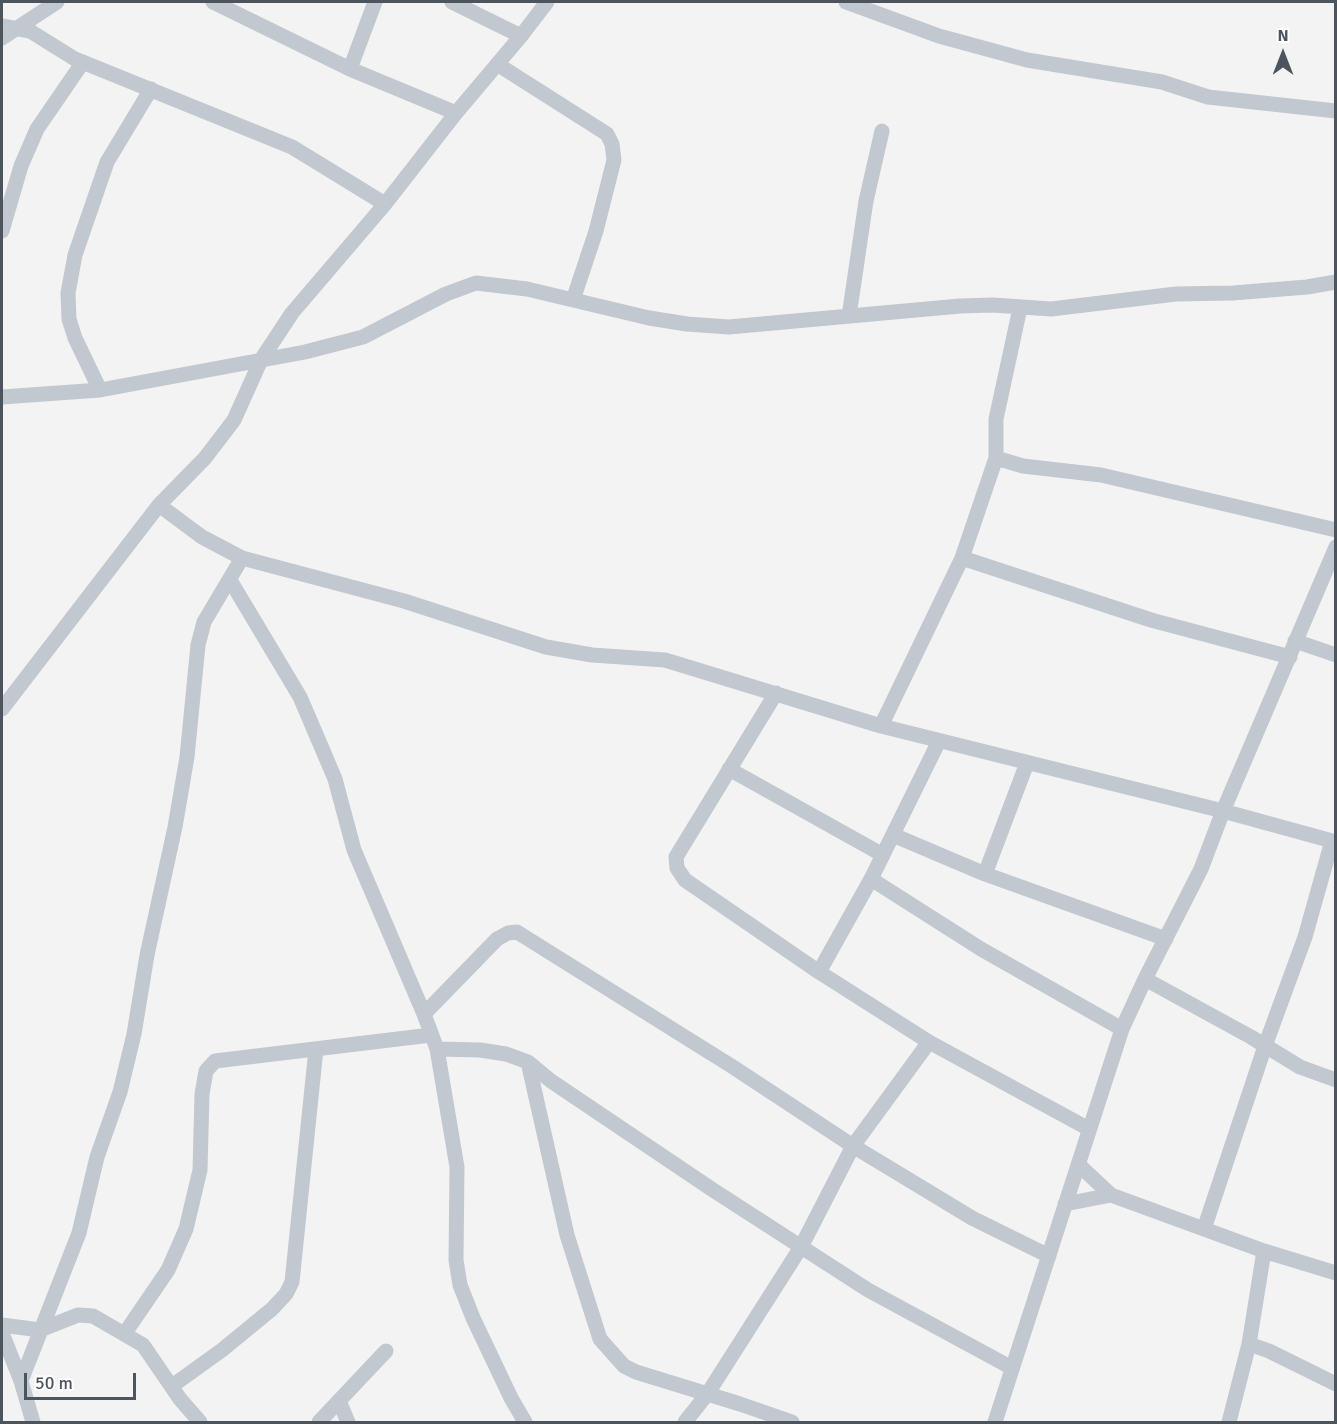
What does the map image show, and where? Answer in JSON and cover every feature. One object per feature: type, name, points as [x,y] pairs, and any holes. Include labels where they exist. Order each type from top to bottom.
[{"type":"street","points":[[2,38],[9,27],[57,2]]},
{"type":"street","points":[[213,2],[350,69],[456,113]]},
{"type":"street","points":[[350,69],[375,2]]},
{"type":"street","points":[[452,2],[521,36]]},
{"type":"street","points":[[2,709],[159,505],[205,458],[234,420],[261,360],[292,313],[386,204],[456,113],[547,2]]},
{"type":"street","points":[[846,2],[939,36],[1027,60],[1162,82],[1208,97],[1335,111]]},
{"type":"street","points":[[9,27],[41,37],[83,62],[292,147],[386,204]]},
{"type":"street","points":[[2,231],[21,166],[37,129],[83,62]]},
{"type":"street","points":[[497,64],[607,134],[612,144],[614,160],[612,171],[596,231],[573,300]]},
{"type":"street","points":[[100,390],[75,338],[69,319],[68,293],[75,255],[107,162],[151,89]]},
{"type":"street","points":[[849,316],[866,201],[882,131]]},
{"type":"street","points":[[2,397],[100,390],[305,352],[363,337],[446,294],[476,283],[526,289],[649,318],[729,327],[960,306],[993,305],[1051,309],[1176,294],[1233,293],[1306,287],[1335,282]]},
{"type":"street","points":[[881,726],[962,558],[996,458],[996,418],[1020,308]]},
{"type":"street","points":[[996,458],[1023,466],[1101,475],[1335,530]]},
{"type":"street","points":[[159,505],[202,537],[242,558],[404,601],[546,647],[592,655],[665,660],[881,726],[1223,811],[1334,842],[1305,937],[1265,1046],[1204,1229]]},
{"type":"street","points":[[995,1422],[1065,1204],[1080,1166],[1089,1129],[1122,1029],[1201,869],[1223,811],[1335,547]]},
{"type":"street","points":[[21,1381],[79,1233],[97,1157],[120,1092],[134,1034],[147,954],[175,827],[193,708],[198,645],[204,622],[242,558]]},
{"type":"street","points":[[962,558],[1151,620],[1290,657]]},
{"type":"street","points":[[230,580],[305,708],[335,779],[354,850],[434,1042],[457,1167],[456,1260],[460,1285],[511,1398],[525,1422]]},
{"type":"street","points":[[1295,641],[1335,655]]},
{"type":"street","points":[[776,693],[676,856],[677,868],[685,880],[819,972],[929,1042],[1089,1129]]},
{"type":"street","points":[[819,972],[871,879],[939,741]]},
{"type":"street","points":[[985,874],[1027,763]]},
{"type":"street","points":[[729,769],[883,855]]},
{"type":"street","points":[[893,835],[985,874],[1166,939]]},
{"type":"street","points":[[871,879],[981,949],[1122,1029]]},
{"type":"street","points":[[424,1014],[497,939],[508,933],[517,932],[734,1067],[853,1146],[972,1218],[1049,1256]]},
{"type":"street","points":[[1145,979],[1300,1067],[1335,1080]]},
{"type":"street","points":[[125,1333],[168,1270],[186,1229],[200,1170],[202,1094],[206,1071],[215,1061],[316,1049],[434,1042],[506,1054],[528,1062],[551,1081],[695,1178],[868,1290],[1012,1368]]},
{"type":"street","points":[[685,1422],[708,1393],[801,1247],[853,1146],[929,1042]]},
{"type":"street","points":[[172,1386],[222,1350],[272,1309],[286,1294],[292,1282],[316,1049]]},
{"type":"street","points":[[528,1062],[567,1235],[600,1339],[624,1366],[792,1422]]},
{"type":"street","points":[[1080,1166],[1111,1195],[1264,1251],[1335,1273]]},
{"type":"street","points":[[1065,1204],[1111,1195]]},
{"type":"street","points":[[1229,1422],[1249,1344],[1264,1251]]},
{"type":"street","points":[[2,1325],[40,1330],[78,1315],[93,1316],[143,1345],[200,1422]]},
{"type":"street","points":[[2,1333],[21,1381],[33,1422]]},
{"type":"street","points":[[1249,1344],[1269,1351],[1335,1384]]},
{"type":"street","points":[[319,1422],[386,1351]]},
{"type":"street","points":[[339,1401],[348,1422]]}]
